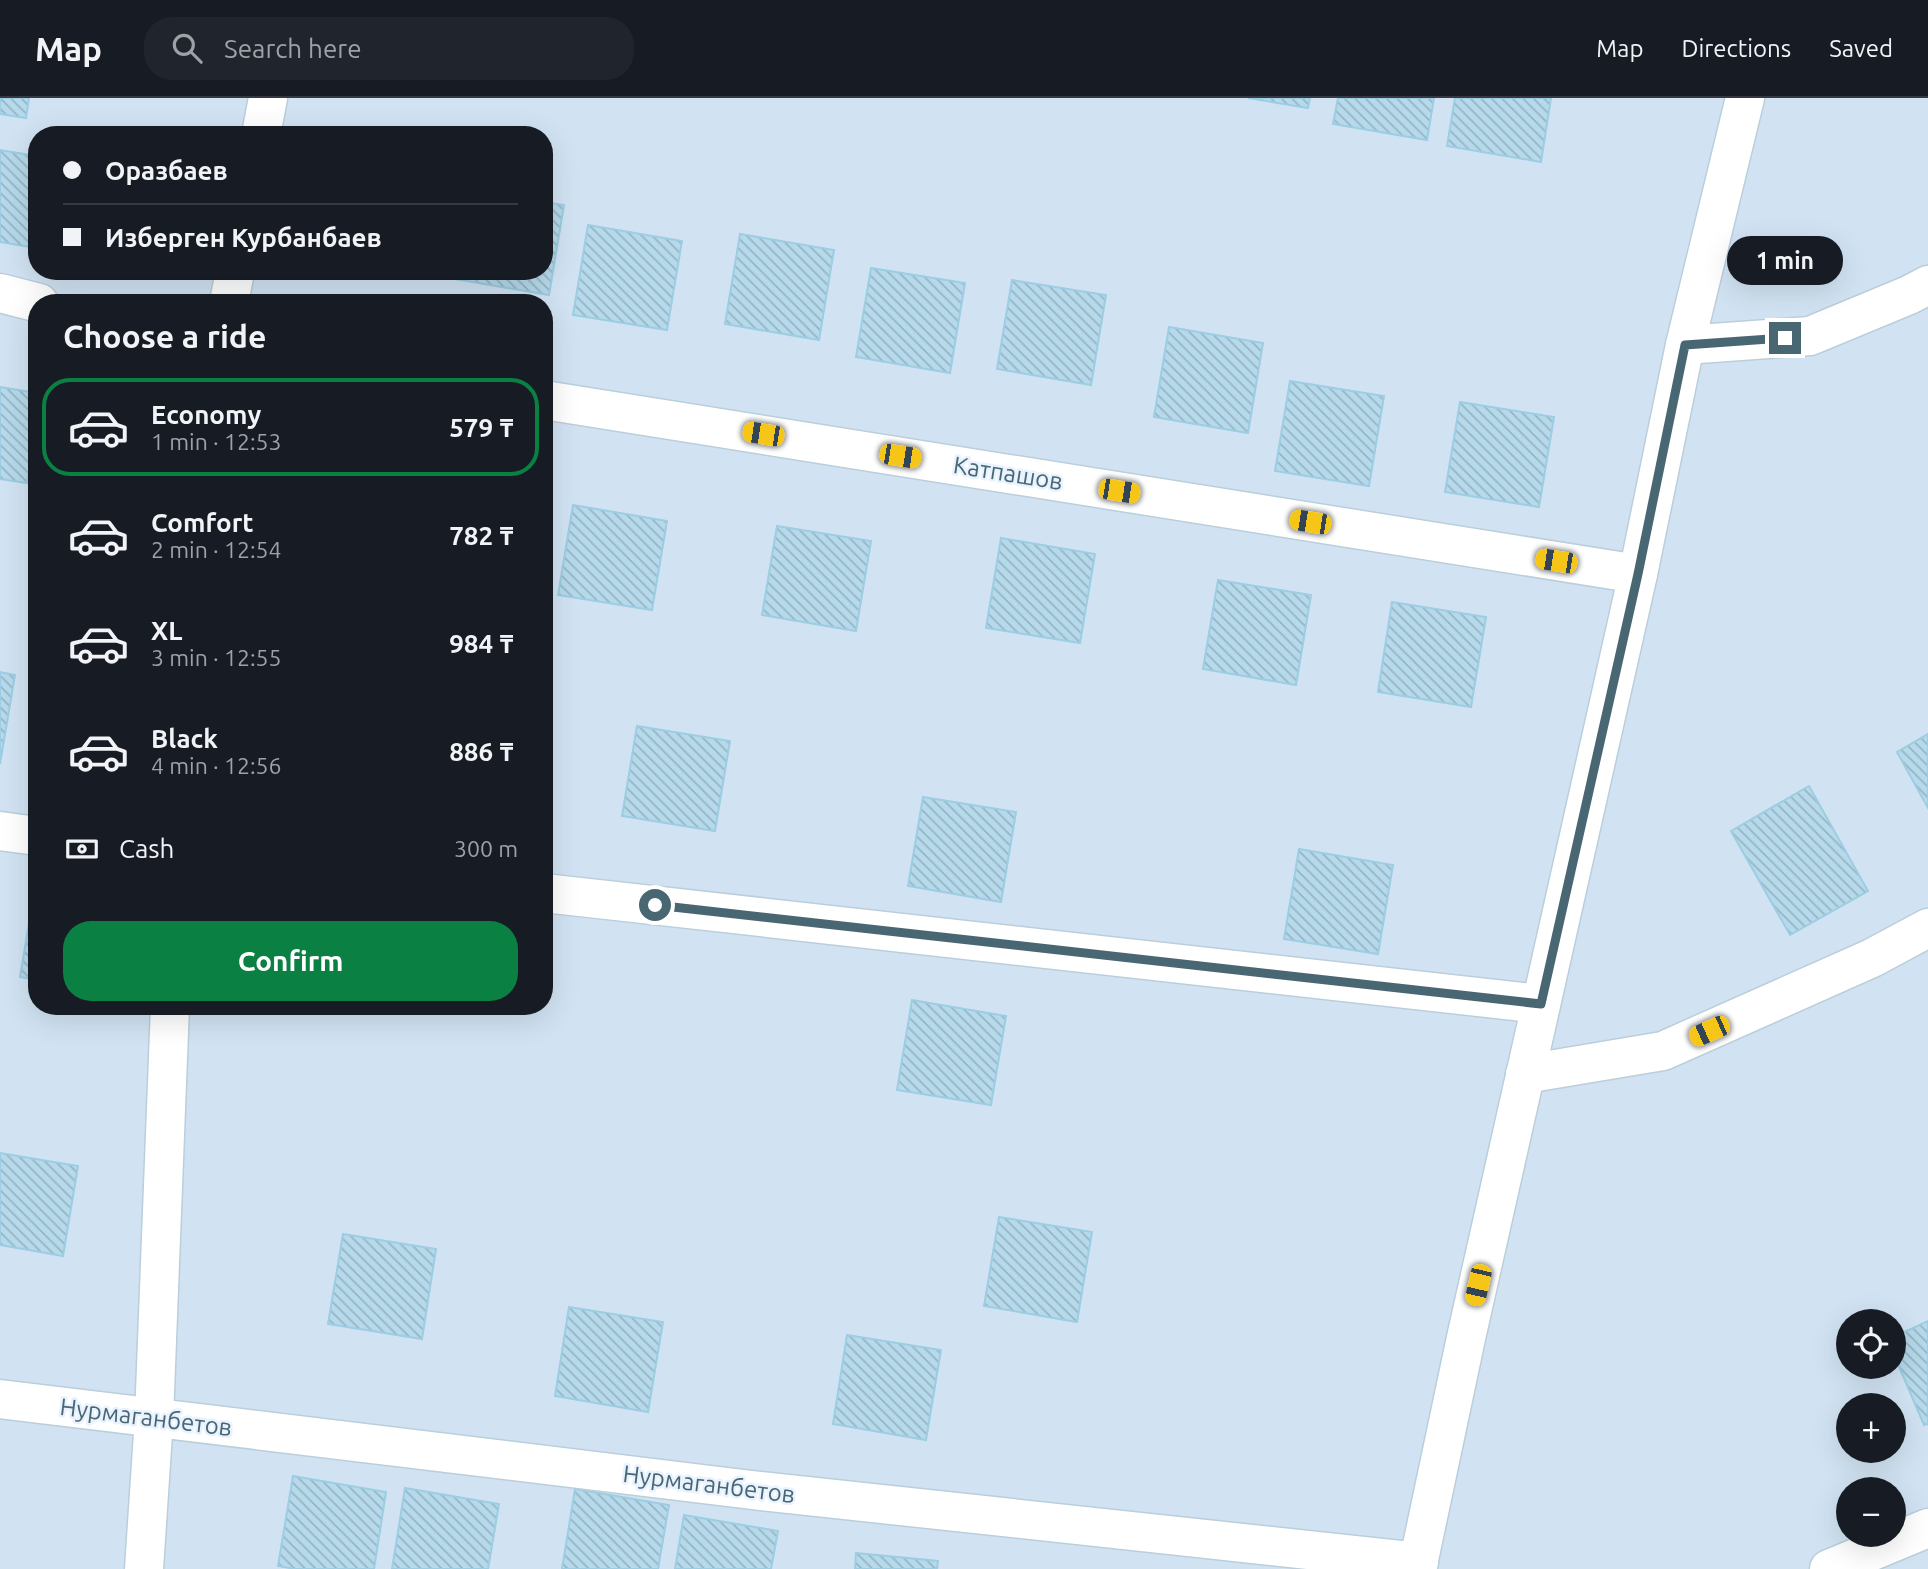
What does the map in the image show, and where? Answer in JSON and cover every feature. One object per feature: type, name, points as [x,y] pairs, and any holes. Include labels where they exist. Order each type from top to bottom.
[{"type":"street","points":[[263,126],[268,98]]},
{"type":"street","points":[[1418,1565],[1466,1338],[1638,574],[1685,345],[1745,98]]},
{"type":"street","points":[[1685,345],[1810,337],[1928,285]]},
{"type":"street","points":[[0,293],[28,300]]},
{"type":"street","name":"Катпашов","points":[[553,401],[1638,574]]},
{"type":"street","points":[[0,831],[28,834]]},
{"type":"street","points":[[553,894],[1541,1004]]},
{"type":"street","points":[[1525,1074],[1663,1051],[1872,958],[1928,928]]},
{"type":"street","points":[[144,1569],[154,1418],[170,1015]]},
{"type":"street","name":"Нурмаганбетов","points":[[0,1399],[752,1490],[1418,1565]]},
{"type":"street","points":[[1829,1569],[1928,1528]]},
{"type":"shaded area","points":[[0,98],[1928,98],[1928,1569],[0,1569]]},
{"type":"building","points":[[0,98],[29,98],[26,118],[0,114]]},
{"type":"building","points":[[1248,98],[1310,98],[1308,108]]},
{"type":"building","points":[[1338,98],[1434,98],[1427,140],[1333,124]]},
{"type":"building","points":[[1455,98],[1551,98],[1541,162],[1447,146]]},
{"type":"building","points":[[0,150],[28,155],[28,247],[0,242]]},
{"type":"building","points":[[553,203],[564,205],[553,271]]},
{"type":"building","points":[[588,225],[682,241],[667,330],[573,315]]},
{"type":"building","points":[[740,234],[834,250],[819,340],[725,324]]},
{"type":"building","points":[[871,268],[965,283],[950,373],[856,357]]},
{"type":"building","points":[[461,280],[552,280],[549,294]]},
{"type":"building","points":[[1012,280],[1106,295],[1091,385],[997,369]]},
{"type":"building","points":[[1169,327],[1263,343],[1248,433],[1154,417]]},
{"type":"building","points":[[1290,381],[1384,396],[1369,486],[1275,471]]},
{"type":"building","points":[[0,387],[28,392],[28,477],[27,483],[0,479]]},
{"type":"building","points":[[1460,402],[1554,417],[1539,507],[1445,492]]},
{"type":"building","points":[[573,505],[667,521],[652,610],[558,595]]},
{"type":"building","points":[[777,526],[871,541],[856,631],[762,615]]},
{"type":"building","points":[[1001,538],[1095,554],[1080,643],[986,628]]},
{"type":"building","points":[[1218,580],[1311,595],[1296,685],[1203,669]]},
{"type":"building","points":[[1392,602],[1486,617],[1471,707],[1378,692]]},
{"type":"building","points":[[0,672],[15,675],[0,764]]},
{"type":"building","points":[[637,726],[730,741],[715,831],[622,816]]},
{"type":"building","points":[[1928,734],[1928,808],[1897,752]]},
{"type":"building","points":[[1809,786],[1868,891],[1790,935],[1731,831]]},
{"type":"building","points":[[923,797],[1016,812],[1001,902],[908,886]]},
{"type":"building","points":[[1299,849],[1393,865],[1378,954],[1284,939]]},
{"type":"building","points":[[28,930],[28,978],[20,977]]},
{"type":"building","points":[[912,1000],[1006,1016],[991,1105],[897,1090]]},
{"type":"building","points":[[0,1153],[78,1166],[63,1256],[0,1245]]},
{"type":"building","points":[[999,1217],[1092,1232],[1077,1322],[984,1306]]},
{"type":"building","points":[[343,1234],[436,1249],[422,1339],[328,1324]]},
{"type":"building","points":[[569,1307],[663,1322],[648,1412],[555,1396]]},
{"type":"building","points":[[1928,1321],[1928,1424],[1924,1425],[1904,1379],[1906,1331]]},
{"type":"building","points":[[847,1335],[941,1350],[926,1440],[833,1424]]},
{"type":"building","points":[[293,1476],[386,1492],[374,1569],[295,1569],[278,1566]]},
{"type":"building","points":[[405,1488],[499,1504],[488,1569],[392,1569]]},
{"type":"building","points":[[575,1489],[669,1505],[658,1569],[562,1569]]},
{"type":"building","points":[[684,1515],[778,1531],[771,1569],[675,1569]]},
{"type":"building","points":[[856,1553],[938,1561],[937,1569],[855,1569]]},
{"type":"route","points":[[655,905],[1541,1004],[1638,574],[1685,345],[1785,338]]}]
